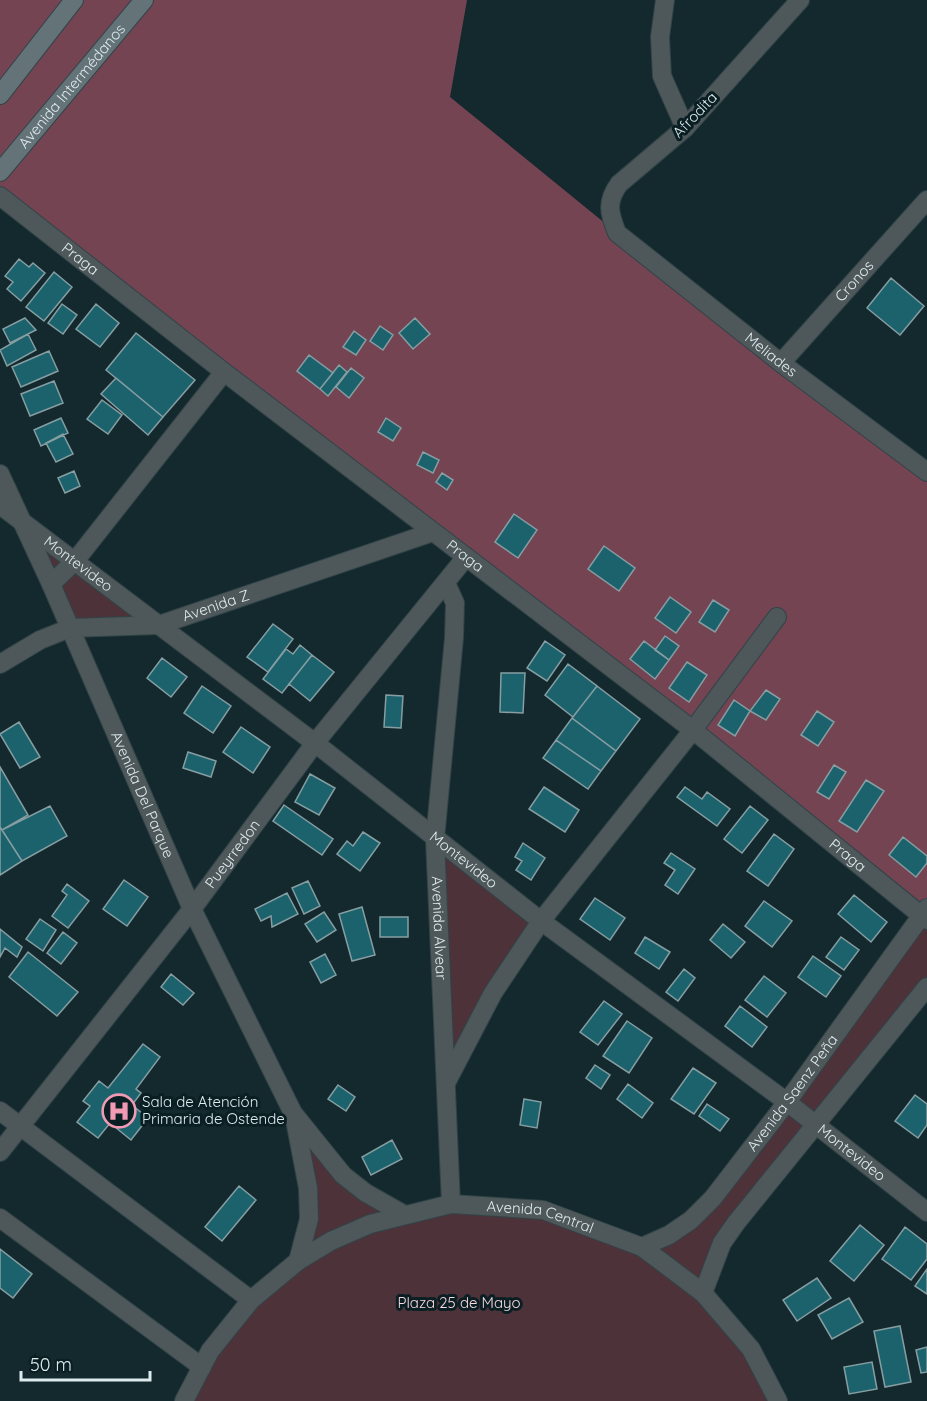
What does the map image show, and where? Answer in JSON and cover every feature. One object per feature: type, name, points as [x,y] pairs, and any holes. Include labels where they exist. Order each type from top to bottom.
[{"type":"main road","points":[[0,95],[74,0]]},
{"type":"main road","name":"Avenida Intermédanos","points":[[0,172],[144,0]]},
{"type":"street","points":[[665,0],[660,37],[662,76],[685,128]]},
{"type":"street","name":"Afrodita","points":[[617,233],[608,211],[611,195],[619,184],[685,128],[800,0]]},
{"type":"street","name":"Praga","points":[[0,195],[224,372],[693,730],[925,915]]},
{"type":"street","name":"Cronos","points":[[781,363],[927,200]]},
{"type":"street","name":"Meliades","points":[[617,233],[781,363],[927,472]]},
{"type":"street","points":[[51,584],[75,561],[224,372]]},
{"type":"street","name":"Avenida Del Parque","points":[[0,474],[51,584],[192,909],[293,1113],[344,1175],[366,1193],[403,1214]]},
{"type":"street","name":"Montevideo","points":[[0,505],[315,743],[541,921],[788,1102],[814,1125],[927,1212]]},
{"type":"street","name":"Avenida Z","points":[[0,664],[40,640],[70,628],[159,625],[433,532]]},
{"type":"street","name":"Pueyrredon","points":[[0,1152],[192,909],[315,743],[466,557]]},
{"type":"street","name":"Avenida Alvear","points":[[446,583],[455,603],[454,638],[435,839],[451,1204]]},
{"type":"street","points":[[446,1083],[494,993],[541,921],[693,730],[777,616]]},
{"type":"street","name":"Avenida Saenz Peña","points":[[642,1247],[669,1235],[691,1220],[713,1198],[788,1102],[925,915]]},
{"type":"street","points":[[703,1293],[722,1243],[814,1125],[927,987]]},
{"type":"street","points":[[0,1111],[251,1300]]},
{"type":"street","name":"Avenida Del Parque","points":[[293,1113],[308,1188],[309,1209],[309,1219],[298,1261]]},
{"type":"street","name":"Avenida Central","points":[[184,1401],[210,1351],[251,1300],[298,1261],[331,1241],[370,1224],[451,1204],[543,1210],[642,1247],[703,1293],[751,1349],[778,1401]]},
{"type":"street","points":[[0,1218],[202,1367]]},
{"type":"green space","points":[[0,474],[23,524],[0,505]]},
{"type":"green space","points":[[23,524],[159,625],[70,628]]},
{"type":"green space","points":[[435,839],[541,921],[446,1083]]},
{"type":"green space","name":"Plaza 25 de Mayo","points":[[927,903],[927,987],[736,1223],[703,1293],[779,1401],[185,1401],[229,1327],[298,1261],[309,1219],[293,1113],[343,1175],[403,1214],[451,1204],[543,1210],[642,1247],[691,1220]]},
{"type":"shaded area","points":[[0,0],[467,0],[450,97],[617,233],[927,475],[927,920],[0,195]]},
{"type":"building","points":[[19,259],[29,267],[33,263],[45,273],[21,301],[7,289],[13,282],[5,276]]},
{"type":"building","points":[[54,272],[72,287],[44,321],[26,307]]},
{"type":"building","points":[[891,278],[924,306],[900,335],[867,308]]},
{"type":"building","points":[[62,304],[77,315],[63,334],[48,323]]},
{"type":"building","points":[[96,304],[119,323],[100,347],[76,329]]},
{"type":"building","points":[[25,318],[36,330],[10,343],[3,329]]},
{"type":"building","points":[[415,318],[430,334],[413,349],[399,333]]},
{"type":"building","points":[[380,326],[393,335],[383,350],[370,341]]},
{"type":"building","points":[[354,331],[366,340],[356,355],[343,347]]},
{"type":"building","points":[[136,333],[195,380],[163,417],[106,370]]},
{"type":"building","points":[[28,334],[36,350],[7,366],[0,350]]},
{"type":"building","points":[[49,351],[58,371],[21,387],[12,367]]},
{"type":"building","points":[[309,355],[333,373],[320,389],[297,371]]},
{"type":"building","points":[[339,365],[347,372],[328,396],[320,389]]},
{"type":"building","points":[[351,368],[364,378],[349,398],[336,387]]},
{"type":"building","points":[[116,378],[163,417],[148,435],[101,394]]},
{"type":"building","points":[[54,381],[63,403],[30,416],[21,394]]},
{"type":"building","points":[[102,400],[122,415],[108,434],[87,419]]},
{"type":"building","points":[[61,418],[68,433],[41,446],[34,430]]},
{"type":"building","points":[[386,418],[401,428],[393,441],[378,432]]},
{"type":"building","points":[[63,434],[73,454],[56,462],[46,443]]},
{"type":"building","points":[[423,452],[439,460],[433,473],[417,465]]},
{"type":"building","points":[[74,471],[80,486],[65,493],[58,478]]},
{"type":"building","points":[[442,473],[453,480],[447,490],[436,482]]},
{"type":"building","points":[[514,514],[537,530],[518,558],[495,542]]},
{"type":"building","points":[[604,546],[635,568],[619,591],[588,569]]},
{"type":"building","points":[[670,597],[691,612],[676,633],[655,618]]},
{"type":"building","points":[[713,600],[729,610],[715,632],[699,622]]},
{"type":"building","points":[[273,624],[293,639],[268,672],[247,657]]},
{"type":"building","points":[[665,636],[679,646],[669,660],[655,650]]},
{"type":"building","points":[[545,641],[565,655],[547,681],[527,668]]},
{"type":"building","points":[[644,641],[669,660],[655,679],[630,659]]},
{"type":"building","points":[[300,645],[312,655],[282,693],[263,679],[286,649],[293,654]]},
{"type":"building","points":[[312,655],[334,672],[310,701],[289,684]]},
{"type":"building","points":[[162,658],[187,677],[171,697],[147,678]]},
{"type":"building","points":[[687,662],[707,675],[689,702],[669,688]]},
{"type":"building","points":[[568,664],[597,686],[573,717],[545,695]]},
{"type":"building","points":[[501,673],[525,673],[523,713],[500,712]]},
{"type":"building","points":[[202,686],[231,706],[213,733],[184,713]]},
{"type":"building","points":[[597,686],[640,719],[616,751],[572,718]]},
{"type":"building","points":[[766,690],[780,699],[766,720],[750,711]]},
{"type":"building","points":[[386,695],[403,696],[401,728],[384,727]]},
{"type":"building","points":[[734,700],[750,711],[735,736],[718,725]]},
{"type":"building","points":[[817,711],[834,722],[818,746],[801,735]]},
{"type":"building","points":[[572,718],[616,751],[601,771],[556,740]]},
{"type":"building","points":[[19,722],[40,757],[20,768],[0,734]]},
{"type":"building","points":[[241,727],[270,747],[253,773],[223,752]]},
{"type":"building","points":[[556,740],[601,771],[588,789],[543,758]]},
{"type":"building","points":[[188,752],[216,761],[211,777],[183,768]]},
{"type":"building","points":[[834,765],[846,772],[829,799],[817,792]]},
{"type":"building","points":[[0,767],[28,815],[2,830],[0,827]]},
{"type":"building","points":[[310,774],[335,788],[319,815],[295,802]]},
{"type":"building","points":[[866,780],[884,791],[857,832],[839,821]]},
{"type":"building","points":[[544,787],[579,810],[565,832],[529,809]]},
{"type":"building","points":[[685,787],[702,799],[707,792],[730,809],[717,826],[677,797]]},
{"type":"building","points":[[284,805],[333,839],[322,855],[273,821]]},
{"type":"building","points":[[50,806],[67,836],[22,861],[2,830]]},
{"type":"building","points":[[750,806],[768,820],[742,853],[724,839]]},
{"type":"building","points":[[0,827],[22,861],[0,875]]},
{"type":"building","points":[[363,832],[380,843],[360,871],[337,854],[347,841],[353,846]]},
{"type":"building","points":[[774,834],[794,849],[768,886],[747,871]]},
{"type":"building","points":[[903,837],[927,856],[927,863],[916,877],[889,855]]},
{"type":"building","points":[[523,843],[545,858],[531,880],[516,870],[522,861],[515,857]]},
{"type":"building","points":[[671,853],[695,869],[678,894],[665,885],[675,870],[664,863]]},
{"type":"building","points":[[124,880],[148,897],[127,926],[103,909]]},
{"type":"building","points":[[308,881],[320,906],[304,914],[292,888]]},
{"type":"building","points":[[67,884],[89,901],[68,928],[52,916],[67,895],[62,891]]},
{"type":"building","points":[[287,893],[298,914],[272,927],[271,916],[261,921],[255,909]]},
{"type":"building","points":[[854,895],[887,922],[871,942],[838,914]]},
{"type":"building","points":[[595,898],[625,918],[610,940],[580,919]]},
{"type":"building","points":[[764,901],[792,921],[772,947],[745,926]]},
{"type":"building","points":[[362,907],[375,955],[352,961],[339,914]]},
{"type":"building","points":[[324,912],[336,930],[317,942],[305,924]]},
{"type":"building","points":[[380,917],[408,917],[408,937],[380,937]]},
{"type":"building","points":[[40,919],[56,930],[43,951],[26,939]]},
{"type":"building","points":[[723,924],[745,942],[731,958],[710,940]]},
{"type":"building","points":[[0,929],[22,947],[17,957],[5,948],[0,957]]},
{"type":"building","points":[[63,932],[77,943],[61,964],[47,953]]},
{"type":"building","points":[[645,937],[670,952],[659,969],[635,953]]},
{"type":"building","points":[[841,937],[859,950],[844,970],[826,957]]},
{"type":"building","points":[[28,952],[78,992],[57,1016],[9,977]]},
{"type":"building","points":[[325,954],[336,975],[321,983],[310,962]]},
{"type":"building","points":[[813,956],[841,976],[826,997],[798,977]]},
{"type":"building","points":[[684,969],[695,978],[678,1001],[666,992]]},
{"type":"building","points":[[171,974],[194,993],[183,1005],[161,987]]},
{"type":"building","points":[[764,976],[786,993],[767,1017],[745,1000]]},
{"type":"building","points":[[604,1001],[622,1014],[598,1045],[580,1032]]},
{"type":"building","points":[[740,1006],[767,1027],[752,1047],[725,1026]]},
{"type":"building","points":[[627,1021],[652,1038],[629,1073],[603,1056]]},
{"type":"building","points":[[143,1044],[160,1057],[136,1089],[141,1093],[132,1105],[148,1118],[131,1140],[110,1123],[98,1138],[77,1122],[90,1106],[83,1101],[99,1081],[108,1088]]},
{"type":"building","points":[[595,1065],[610,1075],[601,1089],[586,1078]]},
{"type":"building","points":[[693,1068],[716,1083],[694,1114],[671,1099]]},
{"type":"building","points":[[628,1084],[653,1103],[642,1118],[617,1099]]},
{"type":"building","points":[[338,1085],[355,1097],[346,1111],[328,1099]]},
{"type":"building","points":[[915,1095],[927,1104],[927,1125],[918,1138],[895,1121]]},
{"type":"building","points":[[524,1099],[541,1102],[537,1128],[520,1125]]},
{"type":"building","points":[[707,1104],[729,1119],[720,1131],[699,1116]]},
{"type":"building","points":[[392,1140],[402,1159],[371,1175],[362,1157]]},
{"type":"building","points":[[239,1186],[256,1200],[222,1241],[205,1227]]},
{"type":"building","points":[[860,1225],[884,1245],[854,1281],[830,1261]]},
{"type":"building","points":[[905,1227],[927,1244],[927,1259],[911,1280],[882,1259]]},
{"type":"building","points":[[0,1249],[32,1274],[13,1298],[0,1288]]},
{"type":"building","points":[[927,1269],[927,1294],[915,1286]]},
{"type":"building","points":[[817,1278],[831,1298],[797,1321],[783,1300]]},
{"type":"building","points":[[849,1298],[863,1322],[832,1339],[818,1315]]},
{"type":"building","points":[[900,1326],[911,1382],[885,1387],[874,1331]]},
{"type":"building","points":[[927,1347],[927,1372],[921,1373],[916,1350]]},
{"type":"building","points":[[872,1362],[877,1389],[849,1394],[844,1367]]},
{"type":"place","name":"Sala de Atención Primaria de Ostende","points":[[119,1111]]}]
